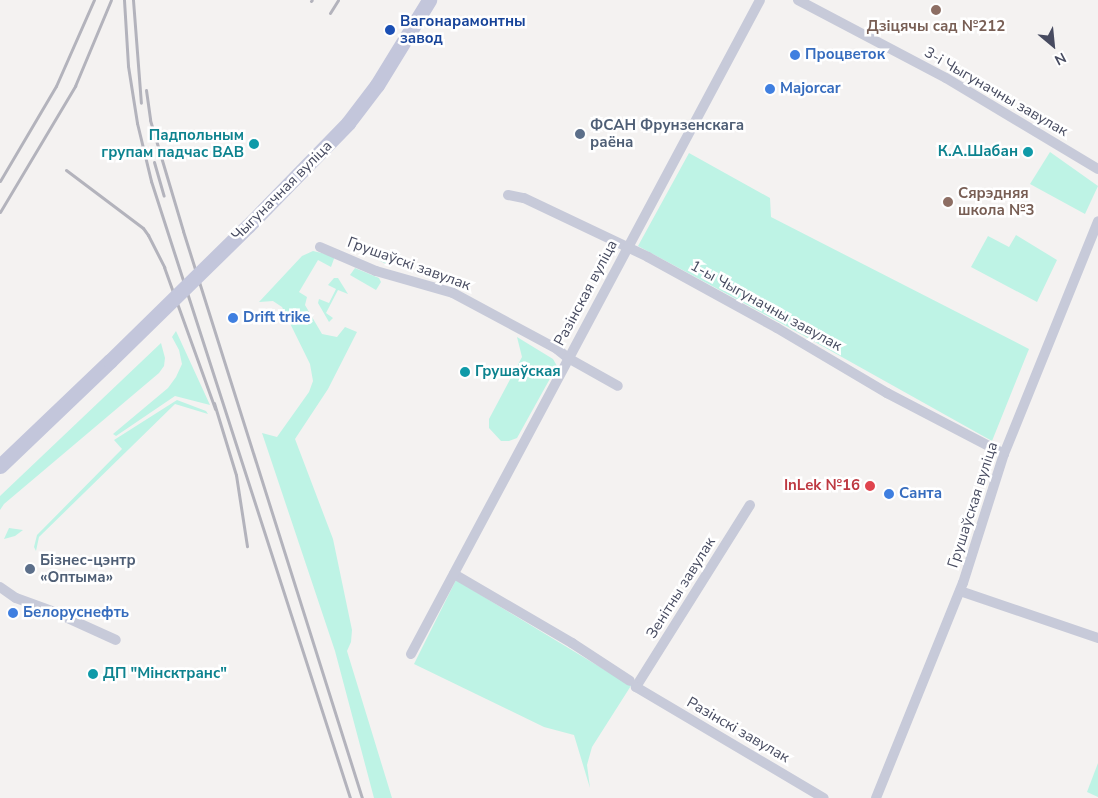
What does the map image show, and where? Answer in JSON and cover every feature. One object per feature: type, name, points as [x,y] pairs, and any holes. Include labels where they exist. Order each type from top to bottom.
[{"type":"main road","name":"Чыгуначная вуліца","points":[[0,466],[248,226],[348,123],[377,85],[429,0]]},
{"type":"street","name":"Разінская вуліца","points":[[411,654],[760,0]]},
{"type":"street","name":"3-і Чыгуначны завулак","points":[[798,0],[946,78],[1098,169]]},
{"type":"street","name":"1-ы Чыгуначны завулак","points":[[508,194],[524,198],[665,266],[777,328],[887,393],[1004,454]]},
{"type":"street","name":"Грушаўская вуліца","points":[[876,798],[960,590],[1004,454],[1098,221]]},
{"type":"street","name":"Грушаўскі завулак","points":[[320,247],[376,271],[453,293],[557,349],[568,358],[618,386]]},
{"type":"street","name":"Зенітны завулак","points":[[633,684],[750,505]]},
{"type":"street","name":"Разінскі завулак","points":[[454,574],[572,643],[633,684],[824,798]]},
{"type":"street","points":[[0,587],[16,598],[52,611],[116,640]]},
{"type":"street","points":[[960,590],[1098,638]]},
{"type":"green space","points":[[1050,152],[1098,186],[1085,214],[1030,184]]},
{"type":"green space","points":[[689,153],[770,198],[771,217],[1029,349],[992,441],[790,328],[638,246]]},
{"type":"green space","points":[[1016,235],[1057,260],[1037,302],[971,267],[988,236],[1009,247]]},
{"type":"green space","points":[[369,246],[383,252],[380,259],[384,261],[387,255],[390,256],[391,262],[386,264],[364,252],[363,249]]},
{"type":"green space","points":[[313,251],[335,256],[331,267],[318,260],[299,292],[307,297],[305,305],[322,334],[337,337],[345,327],[357,332],[328,389],[295,439],[333,539],[352,630],[351,642],[347,651],[392,798],[374,798],[335,651],[262,433],[277,437],[309,392],[313,381],[310,364],[282,307],[273,301],[259,302],[302,256]]},
{"type":"green space","points":[[355,268],[379,278],[381,282],[376,290],[350,275]]},
{"type":"green space","points":[[334,278],[338,278],[348,294],[338,290],[326,313],[333,318],[329,322],[318,303],[319,299],[329,303],[336,289],[328,285]]},
{"type":"green space","points":[[176,331],[210,405],[175,396],[116,436],[113,434],[168,388],[176,377],[182,364],[179,350],[172,337]]},
{"type":"green space","points":[[517,337],[553,359],[557,366],[517,438],[501,441],[489,428],[489,419],[522,357]]},
{"type":"green space","points":[[161,343],[165,358],[164,366],[159,373],[4,504],[0,510],[0,496]]},
{"type":"green space","points":[[177,400],[206,411],[208,414],[175,404],[39,537],[36,551],[34,547],[37,535],[122,449],[114,440]]},
{"type":"green space","points":[[9,528],[23,530],[15,536],[4,539]]},
{"type":"green space","points":[[456,580],[628,684],[634,681],[592,747],[587,765],[590,788],[574,735],[544,727],[414,664]]},
{"type":"green space","points":[[1098,763],[1098,797],[1087,792]]},
{"type":"railway","points":[[0,181],[56,86],[94,0]]},
{"type":"railway","points":[[0,212],[75,86],[111,0]]},
{"type":"railway","points":[[124,0],[128,66],[137,123],[151,181],[350,798]]},
{"type":"railway","points":[[133,0],[141,103]]},
{"type":"railway","points":[[330,13],[338,0]]},
{"type":"railway","points":[[146,90],[150,120],[183,231],[362,798]]},
{"type":"railway","points":[[154,162],[164,196]]},
{"type":"railway","points":[[66,170],[143,228],[148,235],[164,267],[215,409]]},
{"type":"railway","points":[[214,403],[236,475],[247,546]]},
{"type":"place","name":"Дзіцячы сад №212","points":[[936,10]]},
{"type":"place","name":"Вагонарамонтны завод","points":[[390,30]]},
{"type":"place","name":"Процветок","points":[[795,55]]},
{"type":"place","name":"Majorcar","points":[[770,89]]},
{"type":"place","name":"ФСАН Фрунзенскага раёна","points":[[580,134]]},
{"type":"place","name":"Падпольным групам падчас ВАВ","points":[[254,144]]},
{"type":"place","name":"К.А.Шабан","points":[[1028,152]]},
{"type":"place","name":"Сярэдняя школа №3","points":[[948,202]]},
{"type":"place","name":"Drift trike","points":[[233,318]]},
{"type":"place","name":"Грушаўская","points":[[465,372]]},
{"type":"place","name":"InLek №16","points":[[870,486]]},
{"type":"place","name":"Санта","points":[[889,494]]},
{"type":"place","name":"Бізнес-цэнтр «Оптыма»","points":[[30,569]]},
{"type":"place","name":"Белоруснефть","points":[[13,613]]},
{"type":"place","name":"ДП \"Мінсктранс\"","points":[[93,674]]}]
